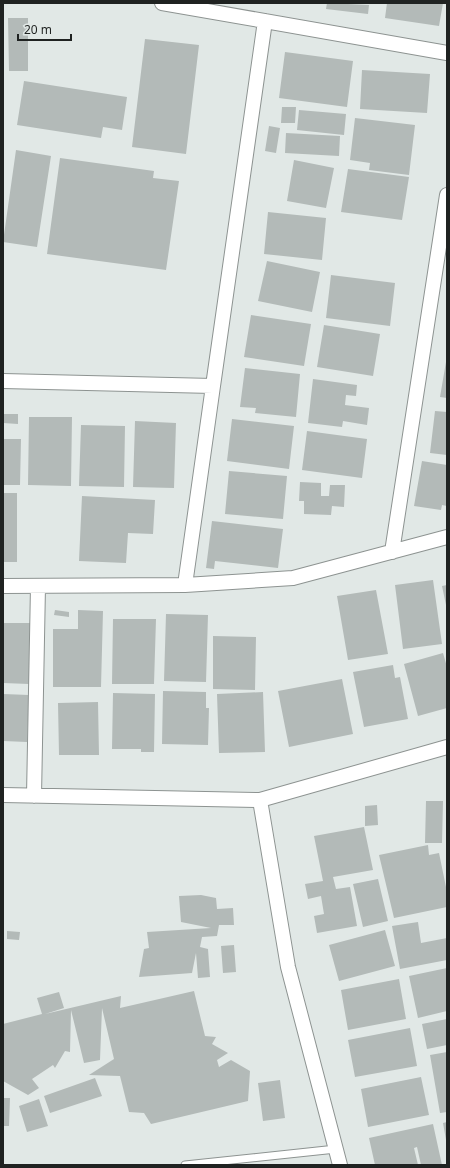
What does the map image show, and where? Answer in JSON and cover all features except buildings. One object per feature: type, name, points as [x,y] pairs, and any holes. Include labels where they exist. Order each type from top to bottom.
[{"type":"street","points":[[162,3],[447,52]]},
{"type":"street","points":[[185,585],[265,21]]},
{"type":"street","points":[[392,552],[447,195]]},
{"type":"street","points":[[3,381],[214,386]]},
{"type":"street","points":[[3,586],[185,585],[293,578],[447,537]]},
{"type":"street","points":[[34,796],[38,586]]},
{"type":"street","points":[[3,795],[260,800],[447,747]]},
{"type":"street","points":[[260,800],[288,967],[340,1165]]},
{"type":"lane","points":[[185,1165],[336,1149]]}]
